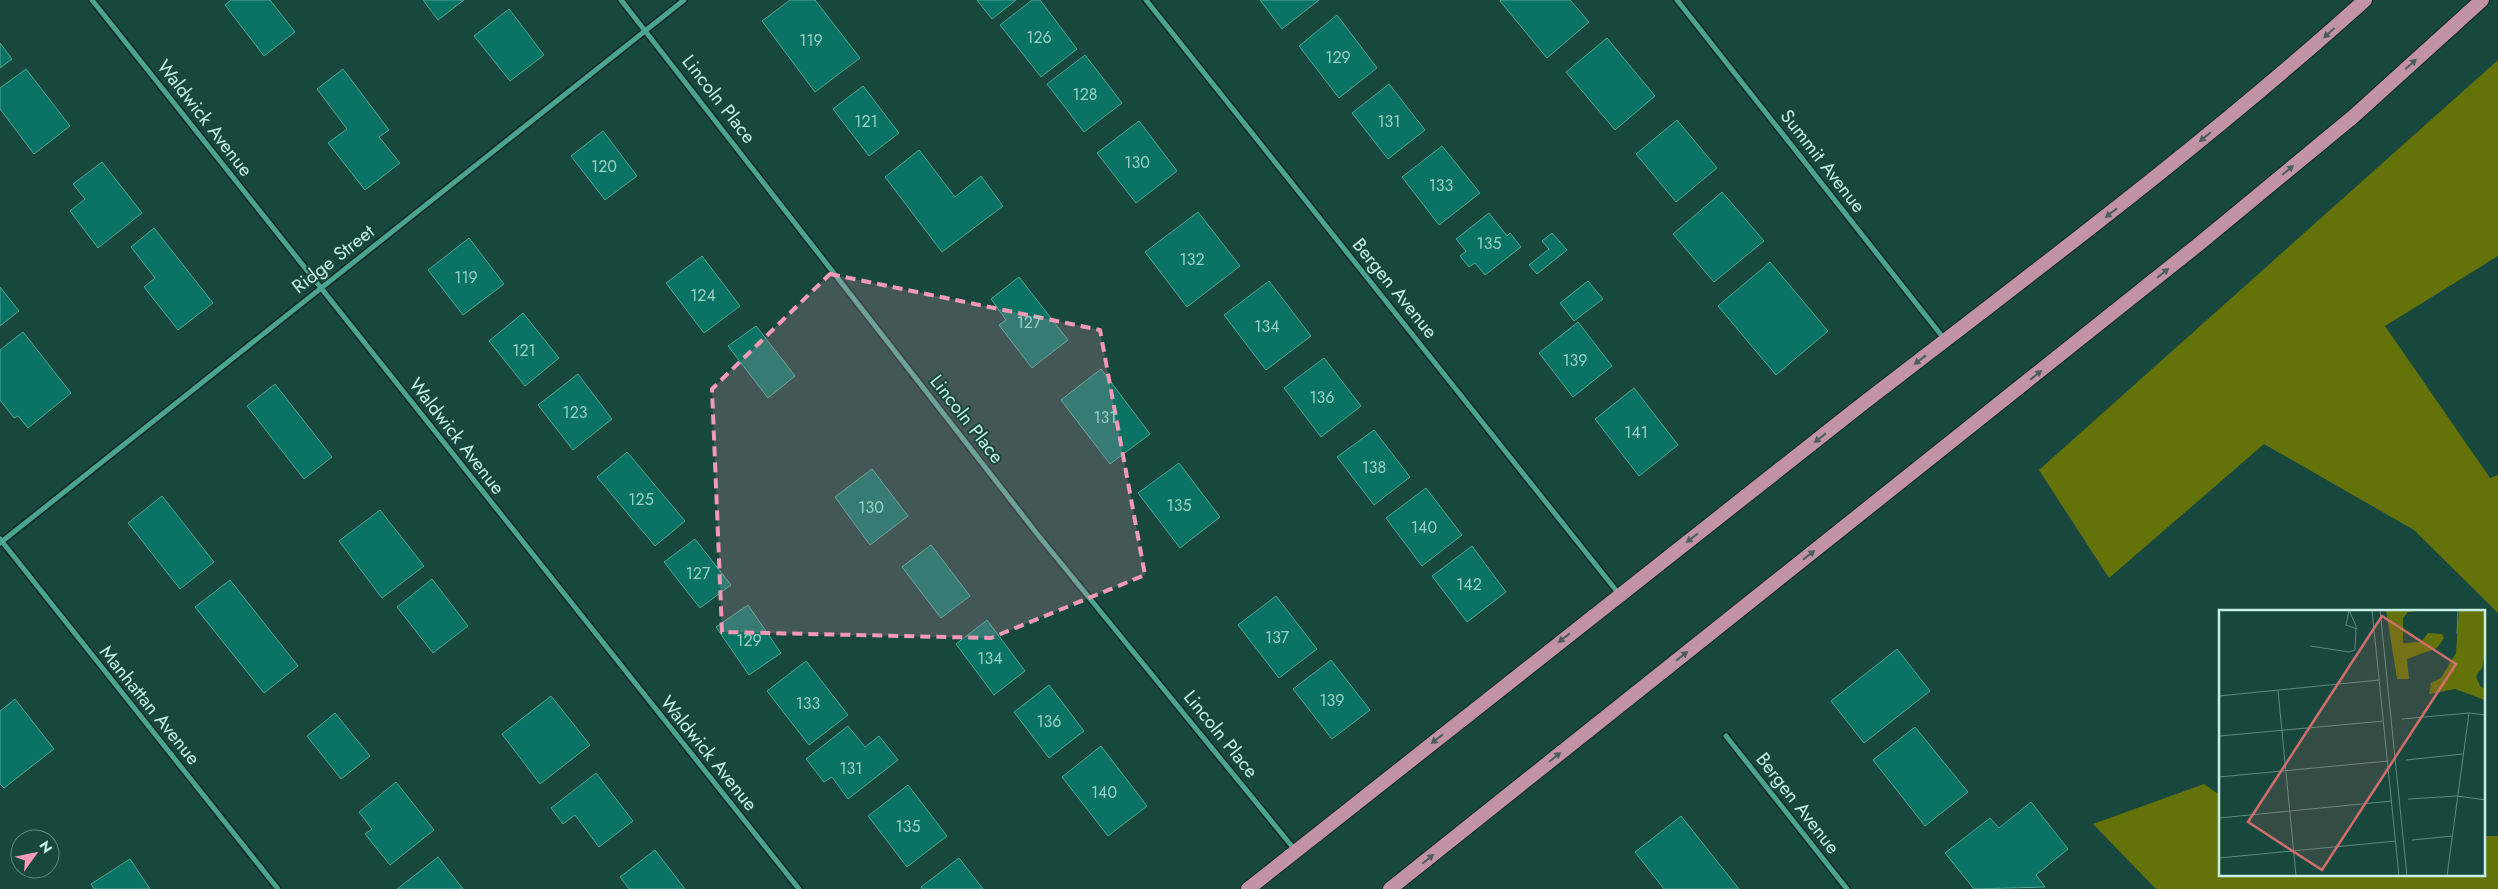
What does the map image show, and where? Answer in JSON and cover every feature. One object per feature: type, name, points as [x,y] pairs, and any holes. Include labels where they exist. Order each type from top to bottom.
[{"type":"highway","points":[[1248,889],[1619,594],[2149,183],[2302,57],[2365,0]]},
{"type":"highway","points":[[1390,889],[2191,250],[2354,116],[2482,0]]},
{"type":"street","name":"Waldwick Avenue","points":[[92,0],[799,889]]},
{"type":"street","name":"Lincoln Place","points":[[621,0],[1038,535],[1296,851]]},
{"type":"street","name":"Ridge Street","points":[[1,541],[684,0]]},
{"type":"street","name":"Bergen Avenue","points":[[1146,0],[1619,594]]},
{"type":"street","name":"Summit Avenue","points":[[1677,0],[1945,341]]},
{"type":"street","name":"Manhattan Avenue","points":[[1,541],[278,889]]},
{"type":"street","name":"Bergen Avenue","points":[[1726,736],[1847,889]]},
{"type":"highlighted area","points":[[830,274],[1100,330],[1145,575],[991,638],[722,632],[712,389]]},
{"type":"green space","points":[[2498,60],[2498,256],[2385,326],[2490,478],[2498,475],[2498,613],[2414,530],[2264,444],[2109,578],[2039,470]]},
{"type":"green space","points":[[2204,784],[2219,794],[2219,876],[2486,876],[2486,836],[2498,836],[2498,889],[2156,889],[2093,824]]},
{"type":"building","points":[[231,0],[270,0],[295,32],[264,56],[225,5]]},
{"type":"building","points":[[423,0],[464,0],[438,20]]},
{"type":"building","points":[[790,0],[815,0],[860,58],[815,92],[762,21]]},
{"type":"building","points":[[977,0],[1016,0],[992,19]]},
{"type":"building","points":[[1032,0],[1040,0],[1077,49],[1041,77],[1000,25]]},
{"type":"building","points":[[1260,0],[1319,0],[1282,29]]},
{"type":"building","points":[[1501,0],[1570,0],[1589,22],[1547,58]]},
{"type":"building","points":[[509,9],[544,55],[510,81],[474,36]]},
{"type":"building","points":[[1337,15],[1377,68],[1339,98],[1299,46]]},
{"type":"building","points":[[1607,38],[1655,96],[1615,130],[1566,72]]},
{"type":"building","points":[[0,43],[12,59],[0,68]]},
{"type":"building","points":[[1085,55],[1122,103],[1084,132],[1047,84]]},
{"type":"building","points":[[26,69],[70,126],[34,154],[0,109],[0,88]]},
{"type":"building","points":[[343,69],[389,130],[379,137],[400,163],[365,190],[328,143],[347,129],[317,89]]},
{"type":"building","points":[[1389,84],[1425,130],[1388,159],[1352,113]]},
{"type":"building","points":[[863,86],[899,133],[869,156],[833,109]]},
{"type":"building","points":[[1677,120],[1717,168],[1676,202],[1636,154]]},
{"type":"building","points":[[1139,121],[1177,171],[1136,203],[1097,153]]},
{"type":"building","points":[[603,131],[637,176],[605,200],[571,156]]},
{"type":"building","points":[[1442,146],[1480,193],[1439,225],[1402,177]]},
{"type":"building","points":[[919,150],[955,197],[981,176],[1003,206],[942,252],[885,177]]},
{"type":"building","points":[[102,162],[142,213],[98,248],[70,211],[85,199],[73,184]]},
{"type":"building","points":[[1722,192],[1764,241],[1714,282],[1673,234]]},
{"type":"building","points":[[1198,212],[1240,266],[1187,307],[1145,252]]},
{"type":"building","points":[[1489,213],[1507,236],[1510,233],[1521,247],[1485,275],[1475,263],[1469,267],[1460,256],[1466,251],[1456,239]]},
{"type":"building","points":[[154,228],[213,303],[178,330],[144,287],[155,278],[131,247]]},
{"type":"building","points":[[1552,233],[1567,250],[1537,274],[1529,265],[1549,249],[1542,241]]},
{"type":"building","points":[[469,238],[504,284],[463,315],[428,270]]},
{"type":"building","points":[[702,256],[740,306],[704,333],[666,283]]},
{"type":"building","points":[[1770,262],[1828,331],[1776,375],[1718,306]]},
{"type":"building","points":[[1019,277],[1068,340],[1032,368],[999,325],[1006,320],[991,299]]},
{"type":"building","points":[[1269,281],[1311,336],[1266,370],[1224,315]]},
{"type":"building","points":[[1588,281],[1603,299],[1574,321],[1560,303]]},
{"type":"building","points":[[0,287],[19,311],[0,326]]},
{"type":"building","points":[[523,313],[559,358],[525,386],[489,341]]},
{"type":"building","points":[[1578,322],[1612,366],[1573,397],[1539,353]]},
{"type":"building","points":[[756,326],[795,376],[768,398],[728,346]]},
{"type":"building","points":[[23,332],[71,393],[28,428],[18,416],[14,418],[0,400],[0,350]]},
{"type":"building","points":[[1324,358],[1361,406],[1321,437],[1284,388]]},
{"type":"building","points":[[1101,369],[1150,434],[1110,464],[1061,400]]},
{"type":"building","points":[[578,374],[612,419],[573,450],[538,405]]},
{"type":"building","points":[[275,384],[332,457],[304,479],[247,406]]},
{"type":"building","points":[[1634,388],[1678,445],[1639,476],[1595,419]]},
{"type":"building","points":[[1374,430],[1410,477],[1374,505],[1337,457]]},
{"type":"building","points":[[627,452],[685,521],[655,546],[597,477]]},
{"type":"building","points":[[1179,463],[1220,517],[1180,548],[1138,493]]},
{"type":"building","points":[[872,469],[908,516],[870,545],[835,497]]},
{"type":"building","points":[[1426,488],[1462,535],[1422,566],[1386,518]]},
{"type":"building","points":[[162,496],[214,562],[180,589],[128,523]]},
{"type":"building","points":[[380,510],[424,566],[382,598],[339,541]]},
{"type":"building","points":[[695,539],[731,585],[700,608],[664,562]]},
{"type":"building","points":[[931,545],[970,596],[941,618],[902,567]]},
{"type":"building","points":[[1472,546],[1506,592],[1467,622],[1432,576]]},
{"type":"building","points":[[432,579],[468,626],[433,653],[397,607]]},
{"type":"building","points":[[230,580],[298,666],[264,693],[195,607]]},
{"type":"building","points":[[1276,596],[1317,649],[1279,678],[1238,625]]},
{"type":"building","points":[[748,605],[781,653],[749,675],[716,627]]},
{"type":"building","points":[[987,620],[1025,671],[994,695],[956,644]]},
{"type":"building","points":[[1897,649],[1930,691],[1864,743],[1831,701]]},
{"type":"building","points":[[1331,660],[1370,710],[1332,739],[1293,689]]},
{"type":"building","points":[[806,661],[848,715],[809,745],[767,691]]},
{"type":"building","points":[[1049,685],[1084,731],[1049,758],[1014,712]]},
{"type":"building","points":[[551,696],[590,745],[540,784],[502,734]]},
{"type":"building","points":[[15,699],[54,749],[4,788],[0,784],[0,711]]},
{"type":"building","points":[[335,713],[370,756],[341,779],[307,736]]},
{"type":"building","points":[[848,726],[865,747],[879,736],[898,760],[848,799],[832,777],[824,782],[806,759]]},
{"type":"building","points":[[1915,727],[1968,792],[1925,826],[1873,760]]},
{"type":"building","points":[[1101,746],[1147,806],[1108,836],[1062,777]]},
{"type":"building","points":[[596,773],[633,821],[599,847],[575,815],[563,824],[551,808]]},
{"type":"building","points":[[396,782],[434,830],[390,865],[365,834],[372,829],[359,812]]},
{"type":"building","points":[[908,785],[947,836],[907,867],[868,816]]},
{"type":"building","points":[[2031,802],[2068,849],[2036,875],[2045,887],[1974,889],[1945,853],[1990,818],[1999,828]]},
{"type":"building","points":[[1681,816],[1739,889],[1664,889],[1635,852]]},
{"type":"building","points":[[655,850],[685,889],[629,889],[620,877]]},
{"type":"building","points":[[438,857],[463,889],[397,889]]},
{"type":"building","points":[[959,858],[983,889],[922,889],[921,887]]},
{"type":"building","points":[[130,859],[150,889],[94,889],[91,884]]}]
